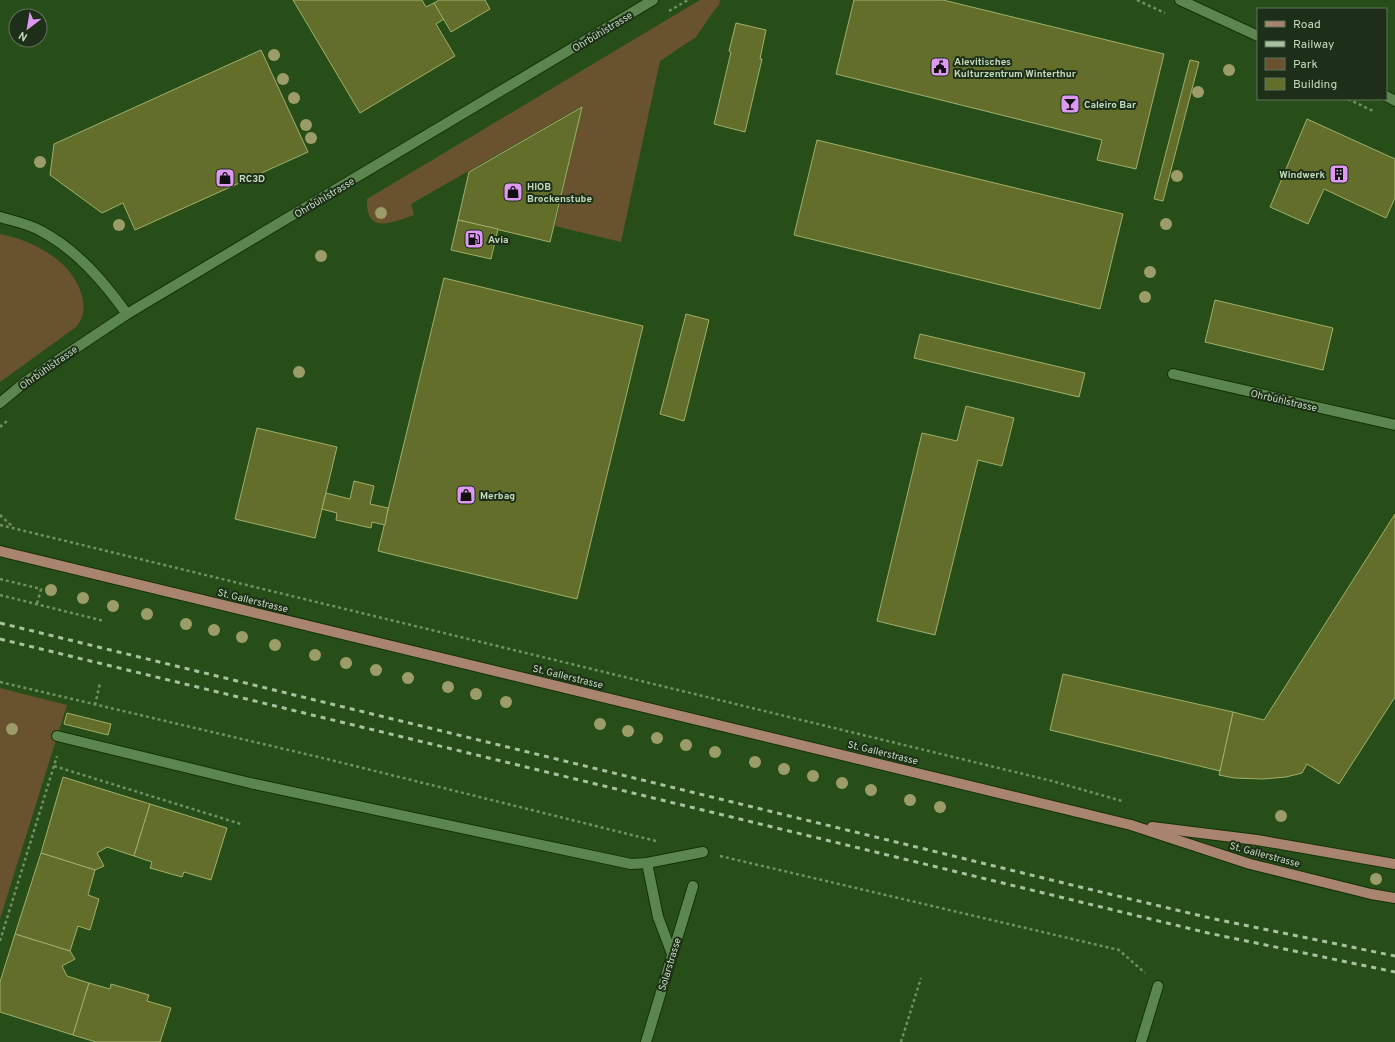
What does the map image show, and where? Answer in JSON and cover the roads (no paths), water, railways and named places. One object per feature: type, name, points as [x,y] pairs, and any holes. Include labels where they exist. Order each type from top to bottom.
[{"type":"main road","name":"St. Gallerstrasse","points":[[0,551],[1131,825],[1250,864],[1371,894],[1395,898]]},
{"type":"main road","name":"St. Gallerstrasse","points":[[1131,825],[1257,840],[1395,864]]},
{"type":"street","name":"Ohrbühlstrasse","points":[[0,403],[25,382],[127,314],[654,0]]},
{"type":"street","points":[[1180,0],[1257,36]]},
{"type":"street","points":[[0,217],[40,231],[75,254],[98,277],[127,314]]},
{"type":"street","name":"Ohrbühlstrasse","points":[[1173,374],[1395,425]]},
{"type":"street","points":[[60,737],[250,783],[631,864],[647,863],[703,852]]},
{"type":"street","points":[[647,863],[658,917],[672,954]]},
{"type":"street","name":"Solarstrasse","points":[[646,1042],[693,886]]},
{"type":"street","points":[[1141,1042],[1158,986]]},
{"type":"railway","points":[[0,623],[1080,887],[1210,918],[1395,956]]},
{"type":"railway","points":[[0,639],[1208,933],[1395,972]]},
{"type":"place","name":"Alevitisches Kulturzentrum Winterthur","points":[[940,67]]},
{"type":"place","name":"Caleiro Bar","points":[[1070,104]]},
{"type":"place","name":"Windwerk","points":[[1339,174]]},
{"type":"place","name":"RC3D","points":[[225,178]]},
{"type":"place","name":"HIOB Brockenstube","points":[[513,192]]},
{"type":"place","name":"Avia","points":[[474,239]]},
{"type":"place","name":"Merbag","points":[[466,495]]}]
